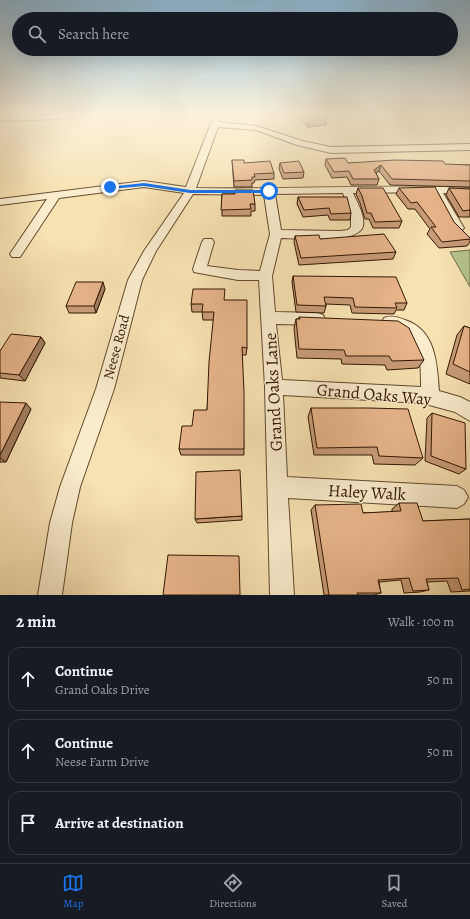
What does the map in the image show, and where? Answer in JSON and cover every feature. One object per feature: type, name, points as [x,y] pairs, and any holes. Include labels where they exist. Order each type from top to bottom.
[{"type":"street","name":"Neese Road","points":[[50,595],[61,523],[70,487],[105,389],[135,280],[150,251],[190,191],[209,141]]},
{"type":"street","points":[[294,141],[317,148],[332,150],[470,147]]},
{"type":"street","points":[[0,202],[144,184],[190,191],[346,189],[470,190]]},
{"type":"street","points":[[276,234],[340,235],[356,230],[358,225],[353,204],[346,189]]},
{"type":"street","points":[[436,189],[458,228]]},
{"type":"street","name":"Grand Oaks Lane","points":[[269,191],[276,234],[265,276],[274,387],[282,595]]},
{"type":"street","points":[[16,254],[56,194]]},
{"type":"street","points":[[208,242],[199,268],[238,275],[265,276]]},
{"type":"street","points":[[269,318],[333,320]]},
{"type":"street","points":[[372,321],[396,322],[407,326],[419,336],[426,347],[430,397]]},
{"type":"street","name":"Grand Oaks Way","points":[[274,387],[422,395],[460,405],[470,412]]},
{"type":"street","name":"Haley Walk","points":[[277,486],[457,496]]},
{"type":"green space","points":[[470,250],[470,287],[450,252]]},
{"type":"building","points":[[345,158],[348,163],[395,160],[443,161],[445,164],[470,165],[470,181],[392,179],[381,165],[374,170],[379,179],[353,179],[349,171],[334,172],[326,159]]},
{"type":"building","points":[[232,160],[244,160],[244,163],[270,161],[274,173],[254,174],[255,177],[252,177],[252,180],[234,181]]},
{"type":"building","points":[[299,161],[304,172],[284,173],[280,163]]},
{"type":"building","points":[[435,187],[454,222],[470,239],[442,242],[431,227],[436,227],[417,202],[411,203],[399,188]]},
{"type":"building","points":[[358,188],[383,188],[402,221],[375,222],[371,213],[367,213]]},
{"type":"building","points":[[449,188],[470,189],[470,210],[463,211]]},
{"type":"building","points":[[235,190],[253,190],[255,204],[250,204],[251,209],[221,210],[222,194],[235,194]]},
{"type":"building","points":[[298,197],[347,197],[351,213],[331,214],[329,208],[304,210]]},
{"type":"building","points":[[384,234],[396,252],[301,258],[295,236],[319,235],[320,239]]},
{"type":"building","points":[[293,276],[396,277],[407,303],[395,303],[397,308],[355,307],[353,298],[324,297],[326,306],[297,305]]},
{"type":"building","points":[[76,282],[103,282],[94,306],[66,306]]},
{"type":"building","points":[[193,289],[225,289],[224,300],[247,300],[247,348],[242,347],[244,449],[179,449],[182,426],[192,426],[194,410],[207,410],[209,362],[214,312],[202,312],[203,304],[191,304]]},
{"type":"building","points":[[299,317],[398,321],[409,328],[424,360],[392,361],[389,356],[346,356],[344,350],[299,349],[296,319],[300,319]]},
{"type":"building","points":[[464,326],[470,328],[470,372],[453,364]]},
{"type":"building","points":[[11,334],[41,337],[19,375],[0,373],[0,351]]},
{"type":"building","points":[[0,402],[26,403],[0,455]]},
{"type":"building","points":[[311,408],[408,409],[423,458],[379,456],[377,447],[317,448]]},
{"type":"building","points":[[432,413],[465,423],[466,469],[431,456]]},
{"type":"building","points":[[240,470],[242,516],[195,519],[196,472]]},
{"type":"building","points":[[399,503],[417,503],[423,521],[470,519],[470,589],[462,590],[458,578],[426,579],[429,590],[413,591],[409,578],[378,580],[381,593],[329,595],[315,505],[361,504],[363,513],[401,511]]},
{"type":"building","points":[[168,555],[239,556],[240,595],[163,595]]},
{"type":"route","points":[[110,187],[144,184],[190,191],[269,191]]}]
